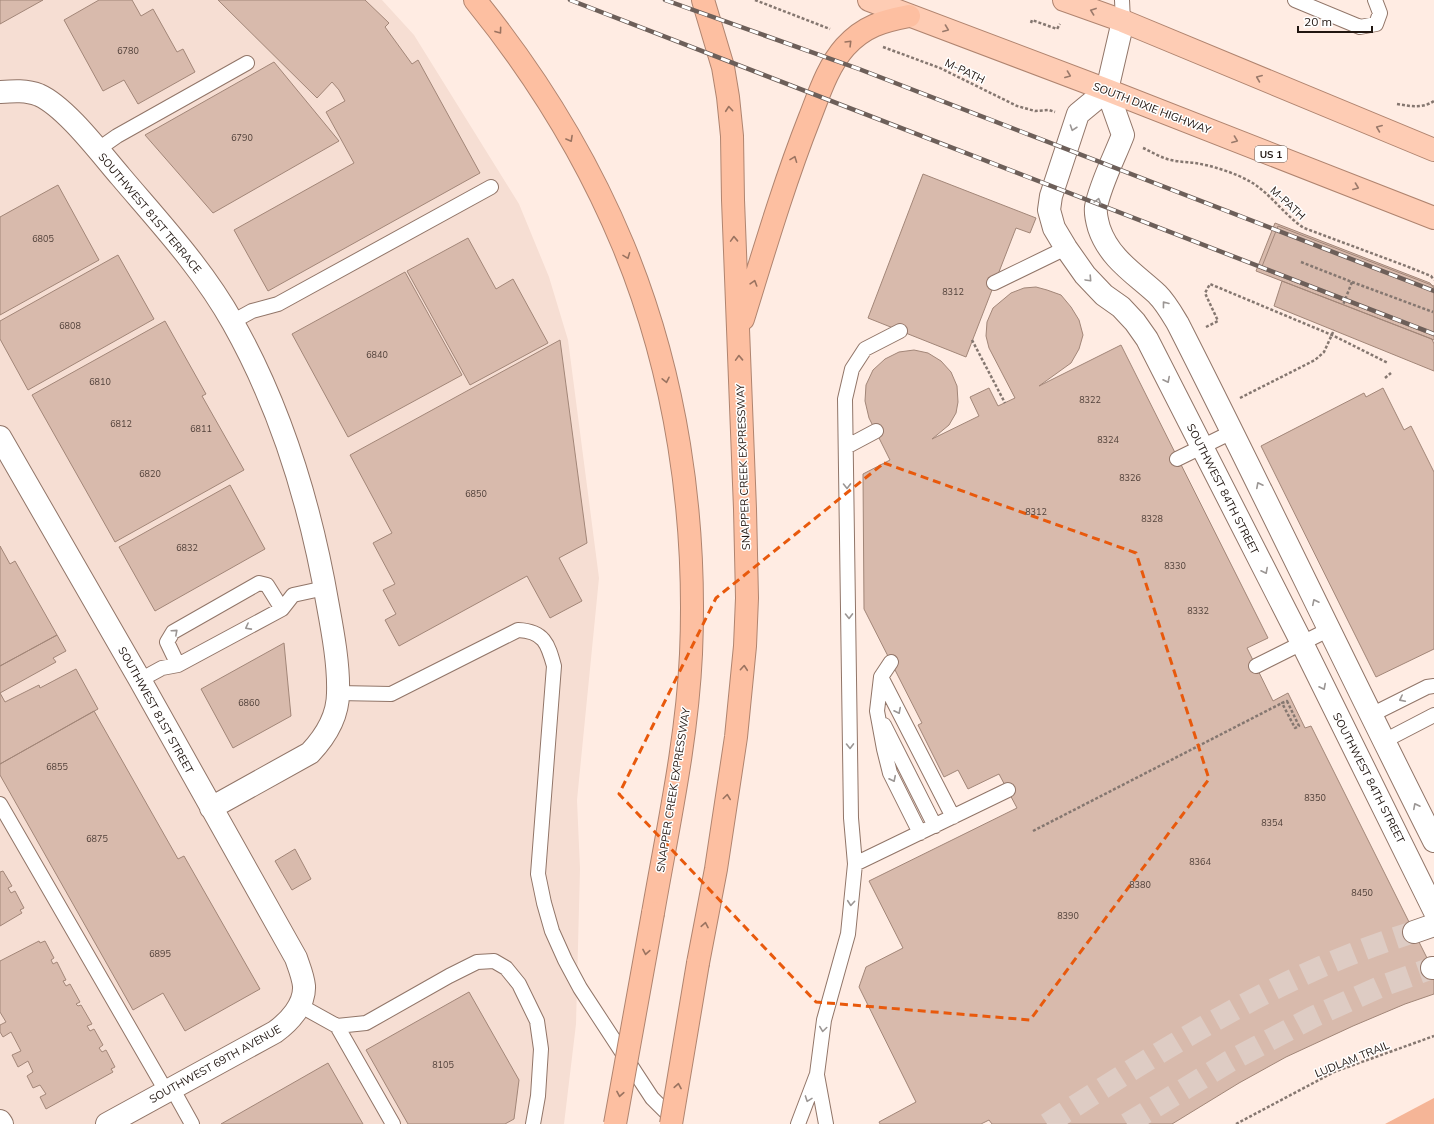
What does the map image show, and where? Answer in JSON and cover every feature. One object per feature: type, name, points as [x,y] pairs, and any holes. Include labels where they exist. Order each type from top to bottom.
[{"type":"highway","name":"SNAPPER CREEK EXPRESSWAY","points":[[475,0],[519,58],[549,102],[606,207],[623,244],[653,331],[665,375],[682,463],[691,556],[691,654],[681,751],[615,1124]]},
{"type":"highway","name":"SNAPPER CREEK EXPRESSWAY","points":[[672,1124],[698,963],[723,828],[736,738],[746,646],[745,509],[732,136],[723,67],[703,0]]},
{"type":"highway","name":"SOUTH DIXIE HIGHWAY","points":[[869,0],[1107,90],[1434,218]]},
{"type":"highway","points":[[1064,0],[1122,11],[1434,150]]},
{"type":"highway","points":[[738,334],[792,162],[830,69],[844,48],[866,29],[886,20],[909,16]]},
{"type":"street","points":[[1122,11],[1107,90],[1123,135],[1101,191],[1096,208],[1097,221],[1101,234],[1108,248],[1121,264],[1158,295],[1169,309],[1262,490],[1328,630],[1434,841]]},
{"type":"street","name":"SOUTHWEST 81ST TERRACE","points":[[0,92],[19,90],[39,95],[58,108],[97,150],[176,242],[198,271],[232,322],[273,405],[296,470],[308,512],[325,588],[336,659],[338,694],[334,717],[328,730],[310,753],[212,808]]},
{"type":"street","name":"SOUTHWEST 84TH STREET","points":[[1107,90],[1078,114],[1051,196],[1049,210],[1054,228],[1085,275],[1104,294],[1121,307],[1135,322],[1147,339],[1302,643],[1434,910]]},
{"type":"street","name":"SOUTHWEST 81ST STREET","points":[[0,437],[140,680],[296,958],[301,973],[301,996]]},
{"type":"street","points":[[1414,932],[1434,925]]},
{"type":"street","name":"SOUTHWEST 69TH AVENUE","points":[[119,1121],[169,1090],[275,1032],[285,1025],[301,996]]},
{"type":"lane","points":[[1295,0],[1360,27],[1376,24],[1380,13],[1375,0]]},
{"type":"lane","points":[[97,150],[117,136],[247,64]]},
{"type":"lane","points":[[232,322],[252,311],[278,304],[490,187]]},
{"type":"lane","points":[[994,283],[1066,248]]},
{"type":"lane","points":[[798,1124],[817,1074],[824,1020],[848,934],[855,864],[852,818],[845,399],[852,369],[865,348],[900,331]]},
{"type":"lane","points":[[846,447],[876,431]]},
{"type":"lane","points":[[1178,459],[1232,432]]},
{"type":"lane","points":[[178,665],[167,642],[173,632],[259,583],[267,585],[282,609]]},
{"type":"lane","points":[[140,680],[162,668],[178,665],[282,609],[293,595],[325,588]]},
{"type":"lane","points":[[338,694],[391,694],[518,630],[530,631],[541,636],[550,651],[554,666],[538,874],[552,931],[580,988],[652,1098],[678,1124]]},
{"type":"lane","points":[[1256,666],[1328,630]]},
{"type":"lane","points":[[891,662],[880,677],[877,711],[890,774],[920,833]]},
{"type":"lane","points":[[880,677],[953,817]]},
{"type":"lane","points":[[1371,715],[1427,687],[1434,686]]},
{"type":"lane","points":[[877,711],[935,826]]},
{"type":"lane","points":[[1384,742],[1434,715]]},
{"type":"lane","points":[[855,864],[1008,790]]},
{"type":"lane","points":[[0,804],[169,1090],[192,1124]]},
{"type":"lane","points":[[336,1026],[366,1023],[449,976],[477,962],[494,961],[506,968],[519,984],[537,1021],[541,1049],[538,1096],[533,1124]]},
{"type":"lane","points":[[301,996],[336,1026],[393,1124]]},
{"type":"lane","points":[[817,1074],[826,1124]]},
{"type":"path","points":[[755,0],[831,29]]},
{"type":"path","points":[[1031,23],[1032,20],[1057,29],[1060,24]]},
{"type":"path","name":"M-PATH","points":[[879,46],[940,68],[1017,106],[1035,111],[1049,110]]},
{"type":"path","points":[[1397,104],[1420,107],[1428,105],[1434,101]]},
{"type":"path","name":"M-PATH","points":[[1152,152],[1161,158],[1196,163],[1249,181],[1269,195],[1293,221],[1304,228],[1431,276],[1434,280]]},
{"type":"path","points":[[1301,262],[1433,312]]},
{"type":"path","points":[[1343,305],[1352,282]]},
{"type":"path","points":[[1200,330],[1218,321],[1205,293],[1210,284],[1332,335],[1388,362]]},
{"type":"path","points":[[1236,400],[1315,360],[1324,352],[1334,330]]},
{"type":"path","points":[[972,340],[1005,403]]},
{"type":"path","points":[[1385,378],[1391,373]]},
{"type":"path","points":[[1033,831],[1282,703],[1287,701],[1299,726],[1294,728],[1282,703]]},
{"type":"path","name":"LUDLAM TRAIL","points":[[1236,1124],[1334,1072],[1434,1036]]},
{"type":"highlighted area","points":[[884,463],[1136,553],[1209,779],[1030,1020],[816,1002],[619,794],[716,598]]},
{"type":"shaded area","points":[[0,0],[382,0],[414,35],[519,204],[549,277],[568,340],[599,578],[577,800],[580,869],[576,1024],[564,1124],[0,1124]]},
{"type":"shaded area","points":[[1434,1098],[1434,1124],[1385,1124]]},
{"type":"building","points":[[0,0],[43,0],[0,24]]},
{"type":"building","points":[[99,0],[132,0],[141,16],[153,9],[177,52],[183,49],[195,72],[138,104],[124,80],[103,91],[64,20]]},
{"type":"building","points":[[218,0],[365,0],[389,23],[385,27],[412,64],[418,60],[480,173],[268,291],[234,230],[354,163],[326,112],[345,101],[339,90],[332,82],[317,98]]},
{"type":"building","points":[[274,62],[339,141],[213,213],[145,135]]},
{"type":"building","points":[[923,174],[1036,218],[1030,233],[1016,228],[966,357],[868,318]]},
{"type":"building","points":[[58,185],[99,260],[0,315],[0,217]]},
{"type":"building","points":[[1275,223],[1430,283],[1434,288],[1434,340],[1256,271]]},
{"type":"building","points":[[1278,226],[1434,286],[1434,336],[1261,269]]},
{"type":"building","points":[[468,238],[496,289],[513,279],[548,343],[470,385],[407,271]]},
{"type":"building","points":[[118,255],[154,319],[28,390],[0,339],[0,321]]},
{"type":"building","points":[[405,272],[462,375],[348,437],[292,334]]},
{"type":"building","points":[[1282,281],[1432,339],[1434,344],[1434,371],[1274,306]]},
{"type":"building","points":[[1036,287],[1061,295],[1079,320],[1083,335],[1079,349],[1071,363],[1039,386],[1121,345],[1268,638],[1247,648],[1273,701],[1288,693],[1305,728],[1311,726],[1434,972],[1434,994],[1405,1004],[1353,1026],[1286,1057],[1239,1083],[1172,1124],[992,1124],[989,1120],[981,1124],[880,1124],[879,1122],[916,1102],[859,987],[866,967],[903,948],[869,881],[1017,808],[999,774],[968,789],[958,770],[944,777],[918,725],[922,723],[864,609],[863,474],[890,460],[869,418],[865,401],[866,385],[873,370],[885,359],[899,352],[914,350],[928,353],[941,361],[951,372],[957,386],[958,402],[956,413],[949,425],[932,439],[979,416],[970,397],[989,388],[998,406],[1015,398],[989,348],[986,336],[987,322],[993,308],[1011,293],[1024,288]]},
{"type":"building","points":[[165,321],[206,394],[202,396],[244,470],[115,542],[32,395]]},
{"type":"building","points":[[560,340],[587,543],[559,558],[582,601],[550,618],[527,576],[399,646],[385,620],[396,614],[383,590],[395,584],[373,543],[392,533],[350,455]]},
{"type":"building","points":[[1383,388],[1404,430],[1411,426],[1434,472],[1434,649],[1376,677],[1261,446],[1364,393],[1366,397]]},
{"type":"building","points":[[230,485],[265,549],[155,611],[119,547]]},
{"type":"building","points":[[0,546],[10,564],[15,561],[57,635],[0,666]]},
{"type":"building","points":[[57,635],[66,651],[53,658],[56,662],[0,693],[0,666]]},
{"type":"building","points":[[284,643],[291,716],[233,748],[201,689]]},
{"type":"building","points":[[76,669],[98,709],[0,764],[0,693],[5,702],[39,685],[40,688]]},
{"type":"building","points":[[94,711],[178,859],[184,856],[260,989],[185,1031],[163,993],[133,1010],[0,775],[0,764]]},
{"type":"building","points":[[295,849],[311,879],[292,890],[275,861]]},
{"type":"building","points":[[3,871],[12,886],[8,888],[11,893],[15,891],[24,908],[20,910],[22,913],[0,926],[0,872]]},
{"type":"building","points":[[39,941],[40,943],[45,941],[54,958],[51,960],[53,964],[57,962],[66,980],[63,981],[66,986],[70,984],[80,1002],[76,1004],[78,1006],[81,1005],[92,1024],[87,1026],[90,1031],[94,1029],[103,1045],[99,1048],[102,1052],[106,1050],[115,1067],[111,1069],[113,1072],[46,1109],[40,1097],[46,1094],[40,1085],[33,1088],[27,1076],[33,1072],[28,1061],[18,1067],[12,1055],[21,1051],[11,1032],[3,1037],[0,1032],[0,1025],[6,1022],[0,1012],[0,961]]},
{"type":"building","points":[[469,992],[519,1080],[514,1119],[505,1124],[408,1124],[366,1050]]},
{"type":"building","points":[[328,1063],[363,1124],[221,1124]]},
{"type":"tunnel","points":[[1047,1124],[1135,1068],[1224,1015],[1317,969],[1365,949],[1414,932]]},
{"type":"tunnel","points":[[1127,1124],[1230,1061],[1313,1017],[1382,986],[1432,968]]},
{"type":"railway","points":[[570,0],[1434,334]]},
{"type":"railway","points":[[665,0],[859,69],[1434,291]]}]
